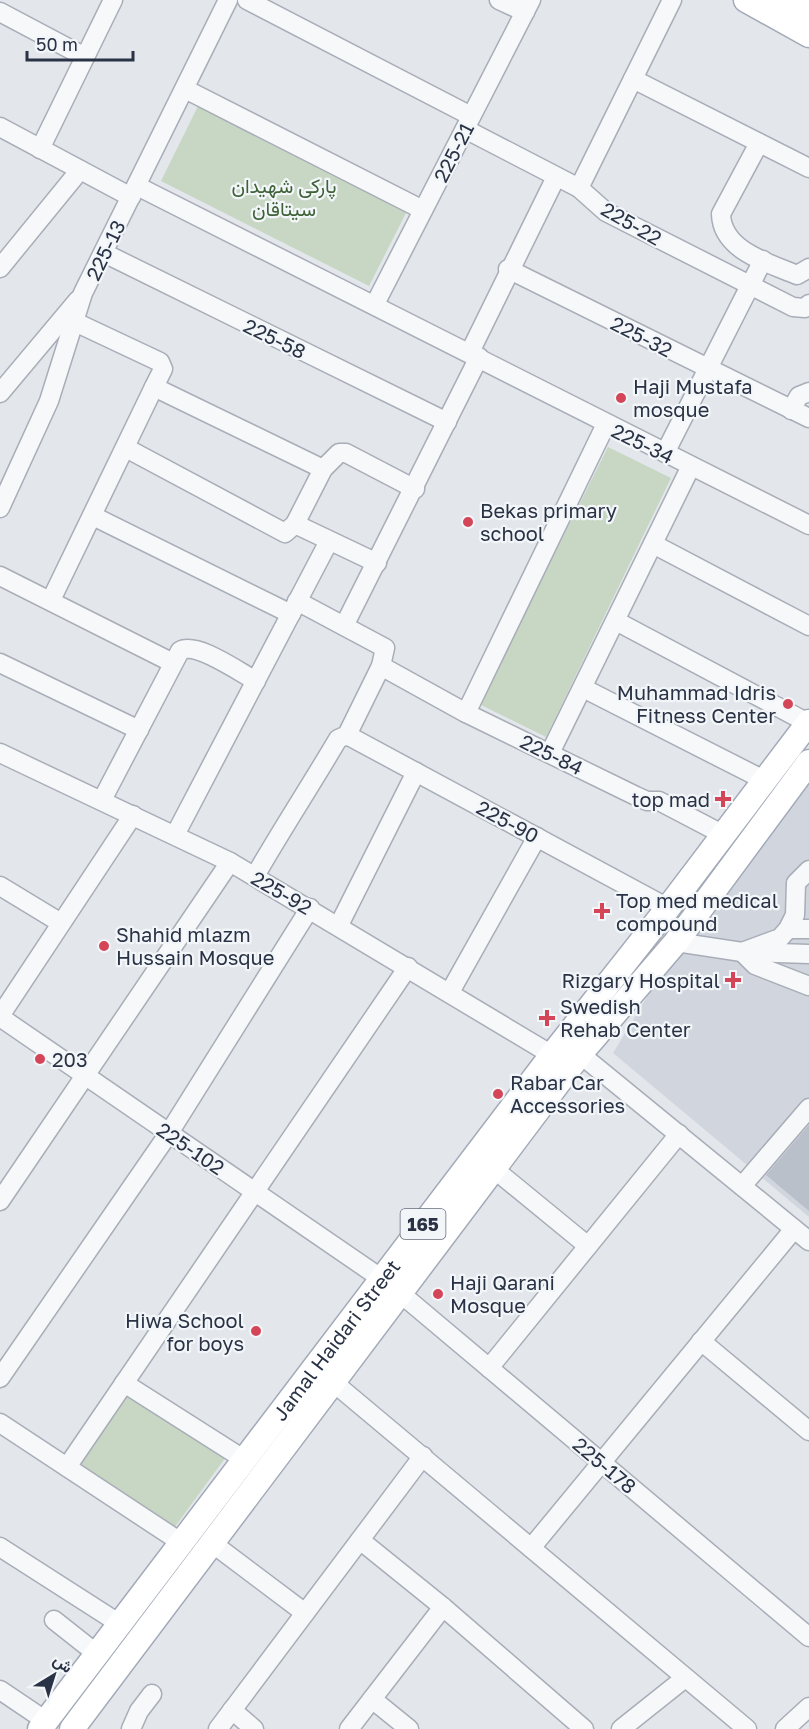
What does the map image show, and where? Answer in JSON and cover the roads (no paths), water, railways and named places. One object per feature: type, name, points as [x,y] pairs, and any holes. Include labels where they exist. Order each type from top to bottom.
[{"type":"highway","points":[[781,0],[809,14]]},
{"type":"main road","points":[[746,0],[809,35]]},
{"type":"main road","name":"Jamal Haidari Street","points":[[72,1729],[333,1382],[391,1286],[552,1055],[724,836],[809,722]]},
{"type":"main road","name":"Jamal Haidari Street","points":[[43,1725],[238,1469],[391,1286],[494,1169],[580,1054],[675,942],[809,762]]},
{"type":"main road","points":[[238,1469],[250,1493]]},
{"type":"street","points":[[40,149],[113,0]]},
{"type":"street","name":"225-13","points":[[0,508],[49,401],[83,293],[228,0]]},
{"type":"street","name":"225-22","points":[[247,0],[468,123],[556,177],[579,188],[606,212],[793,307],[807,306]]},
{"type":"street","points":[[499,0],[528,6]]},
{"type":"street","points":[[579,188],[672,0]]},
{"type":"street","name":"225-21","points":[[375,304],[528,6]]},
{"type":"street","points":[[0,12],[85,57]]},
{"type":"street","points":[[633,79],[809,168]]},
{"type":"street","points":[[185,89],[423,210]]},
{"type":"street","name":"225-34","points":[[2,133],[40,149],[80,170],[134,191],[375,304],[606,424],[809,525]]},
{"type":"street","points":[[759,143],[721,214],[721,226],[729,240],[763,260],[797,275],[808,271]]},
{"type":"street","points":[[0,268],[80,170]]},
{"type":"street","points":[[93,516],[294,608],[344,626],[447,422],[508,269],[556,177]]},
{"type":"street","name":"225-58","points":[[104,253],[447,422]]},
{"type":"street","points":[[665,453],[763,260]]},
{"type":"street","name":"225-32","points":[[508,269],[809,418]]},
{"type":"street","points":[[0,393],[83,293]]},
{"type":"street","points":[[51,600],[163,369],[160,362],[75,321]]},
{"type":"street","points":[[154,387],[323,469]]},
{"type":"street","points":[[791,410],[799,396],[809,392]]},
{"type":"street","points":[[466,713],[606,424]]},
{"type":"street","points":[[126,448],[285,534],[295,524],[323,469],[339,453],[346,453],[415,489]]},
{"type":"street","points":[[550,753],[691,466]]},
{"type":"street","points":[[295,524],[377,563]]},
{"type":"street","points":[[175,835],[329,542]]},
{"type":"street","points":[[653,544],[809,626]]},
{"type":"street","points":[[0,576],[176,657]]},
{"type":"street","points":[[616,621],[809,722]]},
{"type":"street","name":"225-84","points":[[344,626],[385,648],[383,660],[466,713],[647,801],[659,801],[724,836]]},
{"type":"street","points":[[102,800],[176,657],[185,648],[196,648],[256,681]]},
{"type":"street","points":[[255,876],[295,806],[306,793],[338,739],[347,735],[383,660]]},
{"type":"street","points":[[0,663],[139,730]]},
{"type":"street","points":[[583,688],[764,780]]},
{"type":"street","name":"225-90","points":[[347,735],[668,908]]},
{"type":"street","name":"225-92","points":[[0,753],[230,862],[339,925],[552,1055]]},
{"type":"street","points":[[339,925],[416,772]]},
{"type":"street","points":[[0,1016],[133,815]]},
{"type":"street","points":[[450,992],[537,837]]},
{"type":"street","points":[[0,1201],[230,862]]},
{"type":"street","points":[[791,922],[796,884],[809,870]]},
{"type":"street","points":[[0,886],[61,923]]},
{"type":"street","points":[[742,952],[780,938],[809,902]]},
{"type":"street","points":[[0,1378],[169,1133],[310,908]]},
{"type":"street","points":[[791,922],[809,929]]},
{"type":"street","points":[[675,942],[742,952],[809,954]]},
{"type":"street","points":[[742,952],[755,965],[809,986]]},
{"type":"street","points":[[67,1467],[408,967]]},
{"type":"street","name":"225-102","points":[[0,1016],[391,1286]]},
{"type":"street","points":[[580,1054],[809,1241]]},
{"type":"street","points":[[742,1186],[809,1108]]},
{"type":"street","points":[[489,1368],[679,1134]]},
{"type":"street","points":[[494,1169],[588,1246]]},
{"type":"street","points":[[531,1548],[794,1229]]},
{"type":"street","name":"225-178","points":[[391,1286],[602,1462],[805,1626]]},
{"type":"street","points":[[701,1341],[809,1431]]},
{"type":"street","points":[[333,1382],[747,1729]]},
{"type":"street","points":[[123,1383],[238,1469]]},
{"type":"street","points":[[0,1423],[182,1543]]},
{"type":"street","points":[[218,1729],[423,1456]]},
{"type":"street","points":[[360,1540],[584,1729]]},
{"type":"street","points":[[212,1543],[305,1613]]},
{"type":"street","points":[[0,1547],[120,1624]]},
{"type":"street","points":[[349,1729],[442,1607]]},
{"type":"street","points":[[54,1620],[97,1654]]},
{"type":"street","points":[[621,1729],[685,1678]]},
{"type":"street","points":[[0,1690],[43,1725]]},
{"type":"street","points":[[131,1729],[139,1711],[152,1694]]},
{"type":"street","points":[[372,1699],[409,1729]]},
{"type":"street","points":[[785,1729],[809,1707]]},
{"type":"street","points":[[232,1710],[254,1729]]},
{"type":"place","name":"Haji Mustafa mosque","points":[[621,398]]},
{"type":"place","name":"Bekas primary school","points":[[468,522]]},
{"type":"place","name":"Muhammad Idris Fitness Center","points":[[788,704]]},
{"type":"place","name":"top mad","points":[[723,799]]},
{"type":"place","name":"Top med medical compound","points":[[602,911]]},
{"type":"place","name":"Shahid mlazm Hussain Mosque","points":[[104,946]]},
{"type":"place","name":"Rizgary Hospital","points":[[733,980]]},
{"type":"place","name":"Swedish Rehab Center","points":[[547,1018]]},
{"type":"place","name":"203","points":[[40,1059]]},
{"type":"place","name":"Rabar Car Accessories","points":[[498,1094]]},
{"type":"place","name":"Haji Qarani Mosque","points":[[438,1294]]},
{"type":"place","name":"Hiwa School for boys","points":[[256,1331]]},
{"type":"park label","name":"پارکی شهیدان سیتاقان","points":[[284,196]]}]
